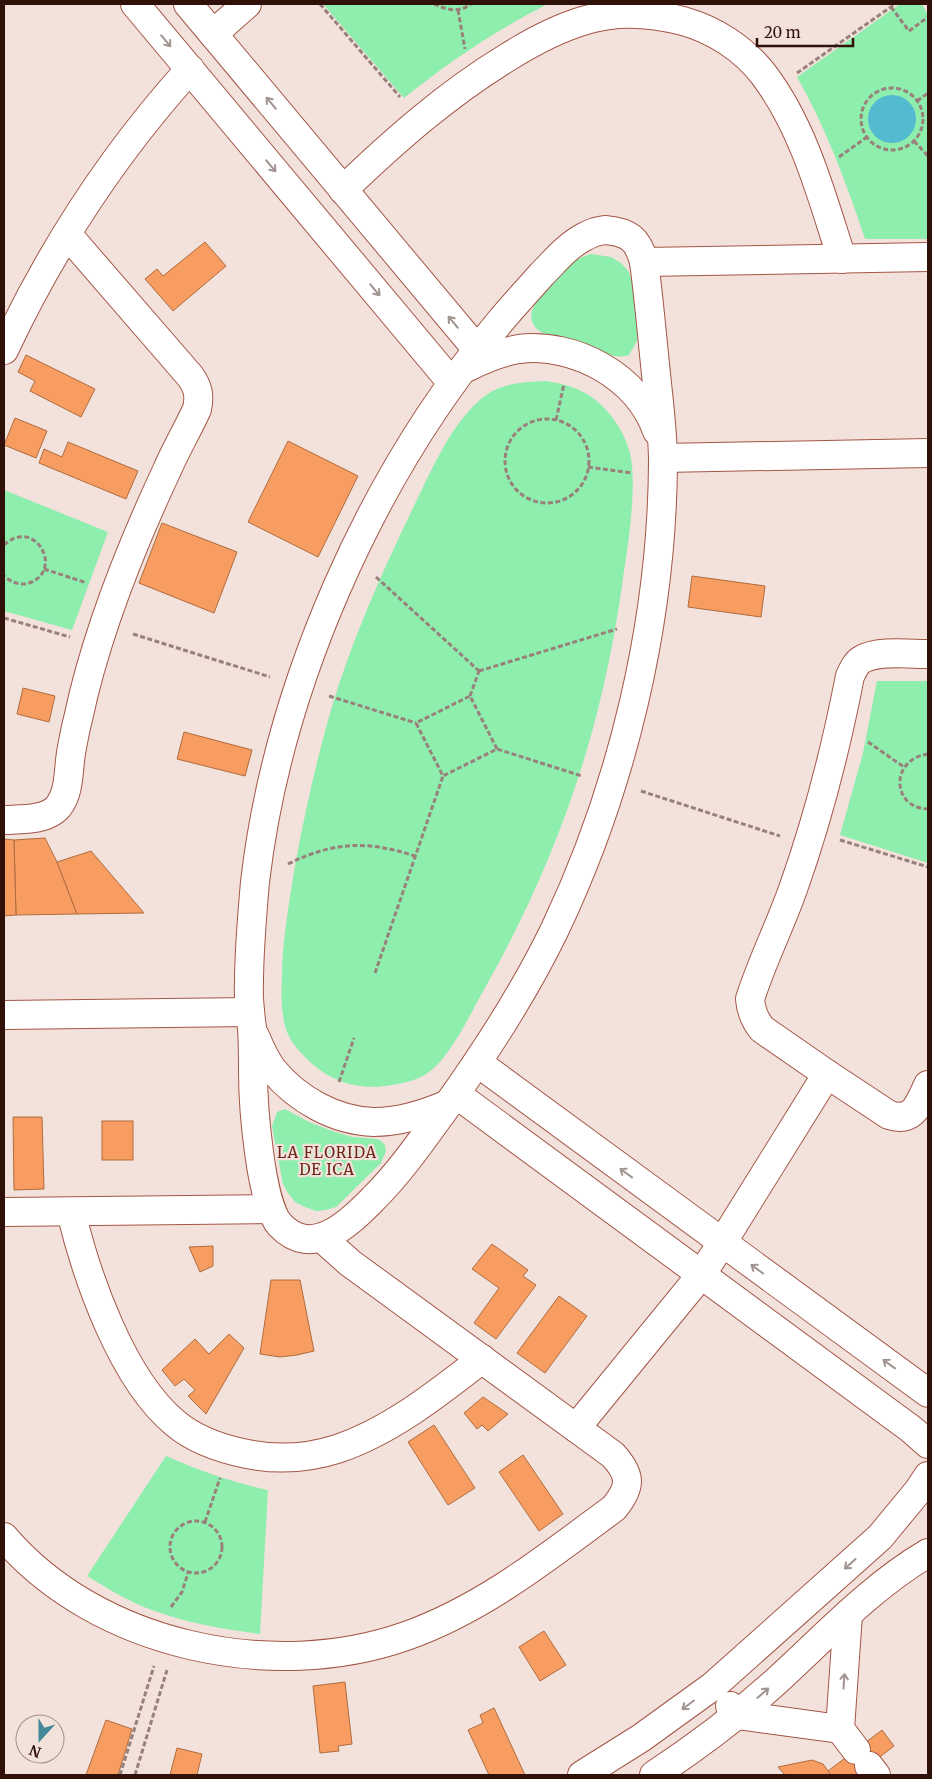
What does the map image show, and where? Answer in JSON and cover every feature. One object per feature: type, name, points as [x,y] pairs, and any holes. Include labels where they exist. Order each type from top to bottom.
[{"type":"street","points":[[135,4],[190,69],[468,366]]},
{"type":"street","points":[[188,4],[343,190],[468,366]]},
{"type":"street","points":[[213,34],[247,4]]},
{"type":"street","points":[[343,190],[420,120],[470,82],[519,50],[549,34],[588,19],[642,14],[667,17],[692,24],[719,35],[742,52],[774,89],[795,128],[809,162],[842,259]]},
{"type":"street","points":[[4,350],[19,319],[85,204],[146,119],[190,69]]},
{"type":"street","points":[[605,230],[626,234],[635,240],[644,262],[662,451],[662,495],[650,618],[638,684],[611,785],[586,854],[555,927],[532,973],[478,1063],[400,1170],[383,1189],[335,1232],[322,1238],[296,1236],[284,1229],[276,1220],[271,1209],[263,1175],[254,1116],[250,965],[256,880],[273,781],[300,687],[335,592],[397,468],[421,428],[530,287],[561,254],[581,238],[594,232],[605,230]]},
{"type":"street","points":[[4,820],[30,819],[47,815],[57,808],[64,797],[68,784],[71,754],[79,713],[100,640],[135,542],[167,469],[197,409],[199,395],[196,384],[190,376],[67,234]]},
{"type":"street","points":[[644,262],[928,257]]},
{"type":"street","points":[[468,366],[498,353],[520,349],[542,349],[571,353],[589,360],[611,373],[632,390],[646,406],[655,423],[662,451]]},
{"type":"street","points":[[662,451],[928,453]]},
{"type":"street","points":[[928,654],[883,654],[861,660],[854,667],[850,676],[826,784],[810,838],[793,890],[750,999],[751,1010],[762,1029],[889,1115],[906,1117],[916,1109],[928,1085]]},
{"type":"street","points":[[4,1015],[251,1021]]},
{"type":"street","points":[[251,1021],[261,1051],[272,1069],[286,1085],[303,1098],[329,1112],[374,1122],[424,1114],[452,1099]]},
{"type":"street","points":[[478,1063],[928,1393]]},
{"type":"street","points":[[576,1428],[701,1275],[827,1074]]},
{"type":"street","points":[[452,1099],[701,1275],[911,1429],[928,1444]]},
{"type":"street","points":[[4,1212],[271,1209]]},
{"type":"street","points":[[71,1212],[84,1258],[101,1304],[127,1362],[142,1386],[176,1424],[193,1436],[229,1450],[256,1456],[286,1457],[313,1456],[338,1448],[384,1427],[429,1399],[482,1359]]},
{"type":"street","points":[[4,1537],[16,1552],[39,1573],[66,1592],[107,1614],[162,1638],[216,1651],[258,1656],[298,1656],[367,1647],[406,1636],[440,1622],[512,1582],[614,1508],[623,1497],[628,1476],[624,1466],[613,1455],[350,1262],[322,1238]]},
{"type":"street","points":[[582,1775],[649,1732],[713,1686],[880,1536],[918,1491],[928,1476]]},
{"type":"street","points":[[880,1536],[928,1506]]},
{"type":"street","points":[[654,1775],[737,1715],[868,1595],[918,1559],[928,1540]]},
{"type":"street","points":[[713,1686],[737,1715],[860,1755],[848,1614]]},
{"type":"path","points":[[320,4],[420,120]]},
{"type":"path","points":[[434,4],[444,9],[458,10],[471,4]]},
{"type":"path","points":[[774,89],[893,5],[909,31],[928,17]]},
{"type":"path","points":[[458,10],[470,82]]},
{"type":"path","points":[[892,88],[904,91],[917,102],[921,108],[923,120],[920,132],[914,141],[903,148],[891,150],[879,148],[867,137],[863,130],[861,119],[863,106],[870,97],[880,90],[892,88]]},
{"type":"path","points":[[917,102],[928,93]]},
{"type":"path","points":[[914,141],[928,156]]},
{"type":"path","points":[[556,420],[571,353]]},
{"type":"path","points":[[541,420],[556,420],[569,425],[580,435],[587,448],[588,467],[586,476],[579,489],[567,498],[554,502],[539,502],[525,497],[514,487],[507,474],[505,460],[508,446],[515,433],[527,424],[541,420]]},
{"type":"path","points":[[588,467],[632,474],[632,494],[662,495]]},
{"type":"path","points":[[4,545],[9,540],[19,536],[30,538],[39,544],[45,553],[44,569],[42,574],[34,581],[24,585],[13,583],[4,576]]},
{"type":"path","points":[[352,556],[479,671]]},
{"type":"path","points":[[44,569],[116,593]]},
{"type":"path","points":[[4,618],[80,639],[117,640],[120,630],[416,723],[470,696],[479,671]]},
{"type":"path","points":[[479,671],[650,618]]},
{"type":"path","points":[[470,696],[497,749]]},
{"type":"path","points":[[416,723],[443,776]]},
{"type":"path","points":[[841,723],[904,767]]},
{"type":"path","points":[[376,972],[414,856],[443,776],[497,749],[628,791],[630,787],[791,840],[793,832],[826,843],[829,836],[928,867]]},
{"type":"path","points":[[928,754],[917,756],[904,767],[899,781],[901,792],[907,801],[916,807],[928,809]]},
{"type":"path","points":[[256,880],[305,856],[335,847],[351,845],[378,846],[414,856]]},
{"type":"path","points":[[329,1112],[354,1038]]},
{"type":"path","points":[[205,1522],[229,1450]]},
{"type":"path","points":[[194,1520],[205,1522],[214,1528],[220,1536],[223,1546],[221,1556],[216,1565],[208,1571],[198,1574],[188,1573],[179,1568],[172,1559],[171,1539],[176,1530],[184,1524],[194,1520]]},
{"type":"path","points":[[162,1638],[171,1608],[182,1592],[188,1573]]},
{"type":"path","points":[[120,1775],[154,1664],[167,1668],[134,1775]]},
{"type":"green space","points":[[323,4],[548,4],[473,47],[404,98]]},
{"type":"green space","points":[[900,4],[922,4],[928,15],[928,239],[865,239],[835,156],[797,77]],"holes":[[[894,95],[910,104],[916,115],[868,122],[870,111],[875,103],[883,98]]]},
{"type":"green space","points":[[591,254],[611,257],[621,263],[629,272],[633,284],[638,332],[637,341],[629,355],[612,356],[580,344],[553,337],[541,332],[533,324],[532,310],[539,297],[571,264]]},
{"type":"green space","points":[[545,381],[576,388],[600,404],[619,427],[627,444],[632,465],[632,512],[619,605],[607,672],[589,743],[564,818],[535,890],[500,961],[465,1025],[444,1057],[436,1066],[414,1080],[371,1087],[347,1083],[336,1079],[315,1066],[296,1047],[286,1029],[282,1004],[283,948],[291,889],[308,800],[333,703],[350,653],[391,554],[427,478],[460,421],[481,399],[495,390],[511,384]]},
{"type":"green space","points":[[4,490],[108,532],[72,630],[4,611]]},
{"type":"green space","points":[[877,681],[928,681],[928,863],[840,835],[863,753]]},
{"type":"green space","points":[[285,1109],[309,1122],[335,1132],[353,1137],[377,1139],[385,1145],[386,1151],[381,1163],[336,1207],[316,1211],[305,1207],[295,1202],[283,1184],[272,1126],[277,1112]]},
{"type":"green space","points":[[166,1456],[216,1476],[268,1490],[260,1634],[207,1626],[168,1616],[128,1600],[87,1576]]},
{"type":"water","points":[[892,95],[901,97],[909,102],[914,110],[916,119],[914,128],[909,136],[901,141],[892,143],[883,141],[875,136],[870,128],[868,119],[870,110],[875,102],[883,97]]},
{"type":"building","points":[[205,242],[226,266],[173,311],[145,279],[157,269],[163,276]]},
{"type":"building","points":[[26,355],[95,389],[81,417],[30,391],[35,381],[18,372]]},
{"type":"building","points":[[15,418],[47,431],[36,458],[4,445]]},
{"type":"building","points":[[288,441],[358,476],[318,557],[248,522]]},
{"type":"building","points":[[68,442],[138,471],[126,499],[39,463],[44,449],[62,457]]},
{"type":"building","points":[[162,523],[237,552],[214,613],[139,583]]},
{"type":"building","points":[[692,576],[765,586],[761,617],[688,607]]},
{"type":"building","points":[[23,688],[55,696],[49,722],[17,714]]},
{"type":"building","points":[[184,732],[252,750],[245,776],[177,759]]},
{"type":"building","points":[[45,838],[57,862],[77,914],[16,915],[14,840]]},
{"type":"building","points":[[4,839],[14,840],[16,915],[4,916]]},
{"type":"building","points":[[91,851],[144,913],[77,914],[57,862]]},
{"type":"building","points":[[13,1117],[42,1117],[44,1189],[14,1190]]},
{"type":"building","points":[[102,1121],[133,1121],[133,1160],[102,1160]]},
{"type":"building","points":[[492,1244],[528,1270],[523,1276],[536,1285],[496,1339],[474,1323],[499,1288],[472,1269]]},
{"type":"building","points":[[213,1246],[213,1266],[200,1272],[189,1247]]},
{"type":"building","points":[[271,1280],[300,1280],[314,1351],[280,1357],[260,1354]]},
{"type":"building","points":[[559,1296],[587,1316],[545,1373],[517,1353]]},
{"type":"building","points":[[229,1334],[244,1348],[206,1414],[188,1396],[195,1390],[184,1379],[175,1386],[162,1370],[195,1339],[209,1354]]},
{"type":"building","points":[[483,1397],[508,1414],[488,1431],[482,1425],[477,1429],[464,1413]]},
{"type":"building","points":[[434,1425],[475,1488],[448,1505],[408,1442]]},
{"type":"building","points":[[523,1455],[563,1514],[539,1531],[499,1472]]},
{"type":"building","points":[[544,1631],[566,1665],[540,1681],[519,1647]]},
{"type":"building","points":[[345,1682],[352,1744],[338,1746],[339,1751],[320,1753],[313,1686]]},
{"type":"building","points":[[494,1708],[525,1775],[489,1775],[468,1730],[483,1723],[480,1715]]},
{"type":"building","points":[[106,1720],[132,1729],[118,1775],[86,1775]]},
{"type":"building","points":[[882,1730],[894,1746],[856,1775],[831,1775],[828,1771]]},
{"type":"building","points":[[177,1748],[202,1754],[197,1775],[170,1775]]},
{"type":"building","points":[[812,1760],[823,1764],[831,1775],[785,1775],[778,1767]]},
{"type":"district","name":"LA FLORIDA DE ICA","points":[[327,1160]]}]
